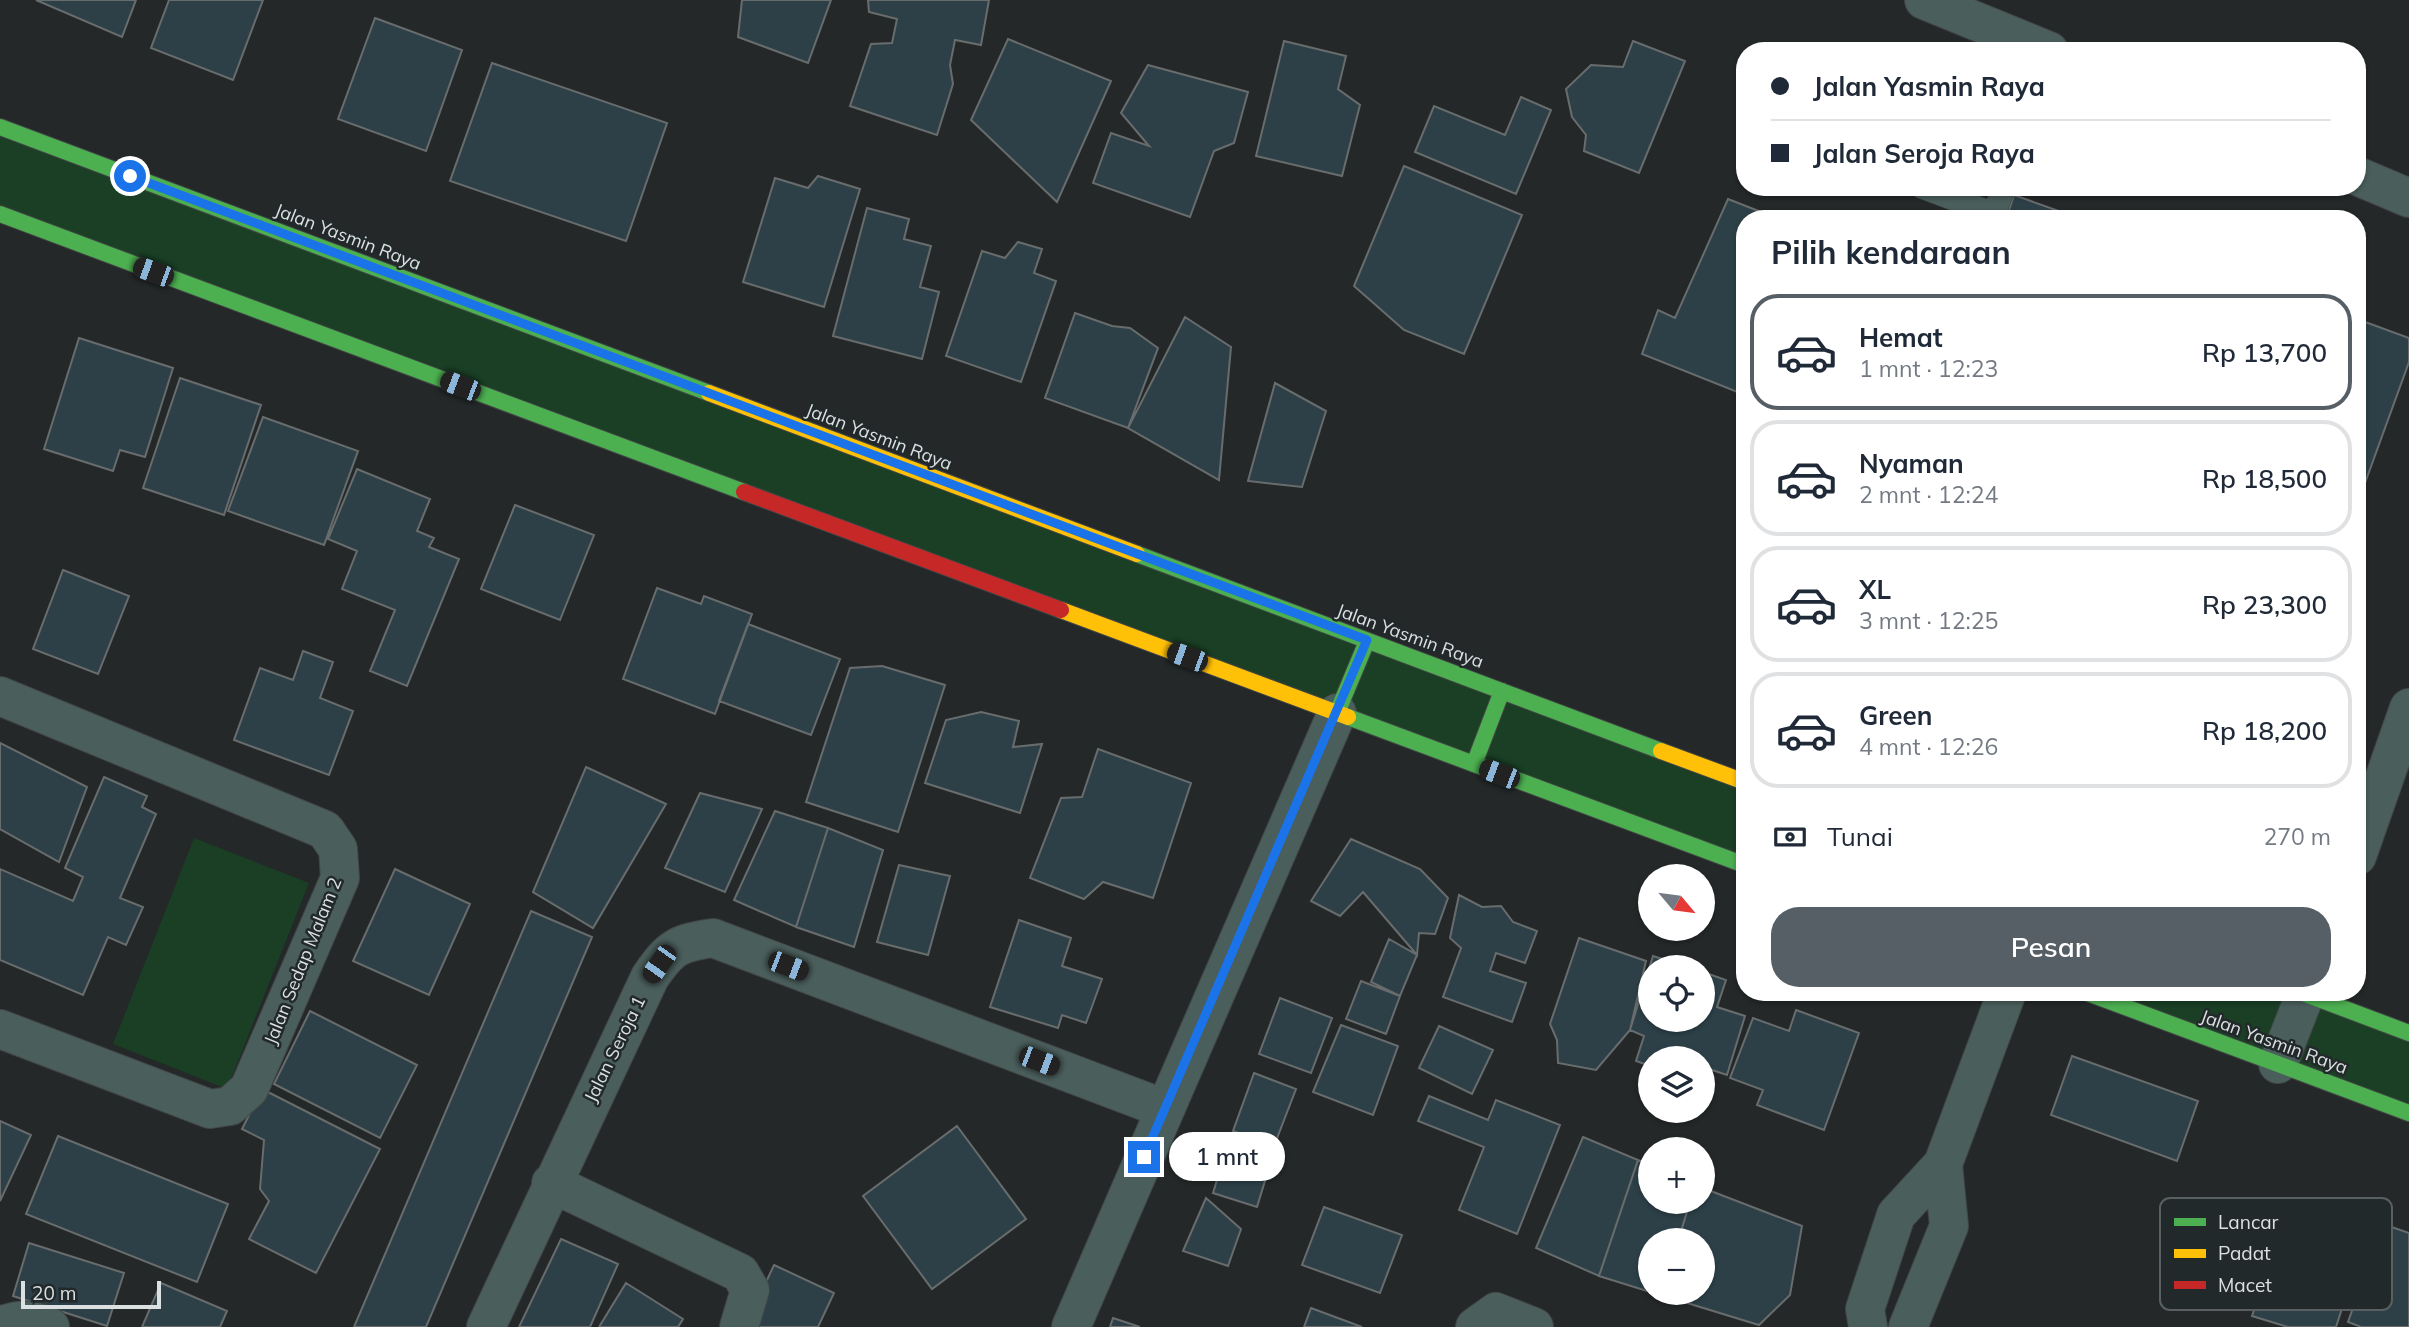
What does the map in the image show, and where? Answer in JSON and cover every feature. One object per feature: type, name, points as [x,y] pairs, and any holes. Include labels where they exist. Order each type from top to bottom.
[{"type":"street","points":[[1924,0],[2027,42]]},
{"type":"street","name":"Jalan Yasmin Raya","points":[[0,127],[1736,779]]},
{"type":"street","points":[[2366,180],[2409,198]]},
{"type":"street","points":[[0,215],[1736,862]]},
{"type":"street","points":[[1071,1327],[1367,640]]},
{"type":"street","points":[[1474,764],[1502,691]]},
{"type":"street","name":"Jalan Sedap Malam 2","points":[[0,696],[325,830],[338,849],[341,878],[248,1089],[230,1105],[210,1109],[0,1029]]},
{"type":"street","points":[[2366,830],[2409,708]]},
{"type":"street","name":"Jalan Seroja 1","points":[[486,1327],[551,1183],[650,977],[667,952],[685,942],[713,937],[1165,1109]]},
{"type":"street","points":[[1868,1327],[1865,1309],[1896,1215],[1943,1164],[2004,1001]]},
{"type":"street","name":"Jalan Yasmin Raya","points":[[2109,1001],[2409,1113]]},
{"type":"street","points":[[2278,1064],[2301,1001]]},
{"type":"street","points":[[2326,1001],[2409,1032]]},
{"type":"street","points":[[1908,1327],[1949,1226],[1943,1164]]},
{"type":"street","points":[[551,1183],[740,1273],[750,1290],[739,1327]]},
{"type":"street","points":[[1475,1327],[1496,1312],[1534,1327]]},
{"type":"street","points":[[0,1326],[16,1320],[39,1321],[50,1327]]},
{"type":"lane","points":[[1944,196],[1978,210]]},
{"type":"green space","points":[[0,127],[1736,779],[1736,862],[0,214]]},
{"type":"green space","points":[[194,838],[309,883],[227,1089],[113,1044]]},
{"type":"green space","points":[[2110,1001],[2324,1001],[2409,1033],[2409,1113]]},
{"type":"building","points":[[36,0],[136,0],[122,37]]},
{"type":"building","points":[[169,0],[263,0],[233,80],[151,48]]},
{"type":"building","points":[[742,0],[831,0],[808,63],[738,37]]},
{"type":"building","points":[[868,0],[989,0],[981,45],[955,40],[950,65],[953,84],[937,135],[850,106],[871,44],[892,43],[897,19],[869,12]]},
{"type":"building","points":[[375,18],[462,50],[426,151],[338,119]]},
{"type":"building","points":[[1008,39],[1111,81],[1057,202],[971,120]]},
{"type":"building","points":[[1284,41],[1346,56],[1338,89],[1360,105],[1342,176],[1256,156]]},
{"type":"building","points":[[1633,41],[1685,61],[1639,173],[1584,151],[1586,135],[1572,117],[1566,89],[1591,65],[1623,67]]},
{"type":"building","points":[[492,63],[667,123],[626,241],[450,181]]},
{"type":"building","points":[[1148,65],[1248,92],[1234,143],[1214,151],[1190,217],[1093,183],[1111,133],[1149,146],[1121,113]]},
{"type":"building","points":[[1521,97],[1551,110],[1516,194],[1415,152],[1434,106],[1505,135]]},
{"type":"building","points":[[1404,166],[1522,215],[1464,354],[1404,330],[1354,286]]},
{"type":"building","points":[[818,176],[860,189],[824,307],[743,282],[775,178],[808,188]]},
{"type":"building","points":[[2014,196],[2017,196],[2056,210],[2009,210]]},
{"type":"building","points":[[1728,199],[1756,210],[1736,210],[1736,391],[1642,354],[1658,310],[1675,318]]},
{"type":"building","points":[[867,208],[909,219],[904,239],[931,246],[920,287],[939,292],[922,359],[833,336]]},
{"type":"building","points":[[1018,242],[1042,249],[1034,273],[1056,281],[1021,382],[946,356],[982,251],[1005,258]]},
{"type":"building","points":[[1075,313],[1112,326],[1130,328],[1158,348],[1128,428],[1045,398]]},
{"type":"building","points":[[1185,317],[1231,347],[1219,480],[1128,428]]},
{"type":"building","points":[[2366,322],[2409,338],[2409,362],[2366,480]]},
{"type":"building","points":[[79,338],[173,368],[145,457],[120,450],[113,471],[44,449]]},
{"type":"building","points":[[180,378],[261,405],[224,515],[143,488]]},
{"type":"building","points":[[1275,383],[1326,411],[1302,487],[1248,481]]},
{"type":"building","points":[[263,417],[358,451],[324,545],[228,511]]},
{"type":"building","points":[[357,469],[430,499],[417,531],[434,538],[429,547],[459,559],[407,686],[370,671],[395,610],[342,589],[357,551],[328,539]]},
{"type":"building","points":[[515,505],[594,535],[560,620],[481,589]]},
{"type":"building","points":[[63,570],[129,596],[98,674],[33,649]]},
{"type":"building","points":[[657,588],[701,604],[704,596],[752,614],[715,714],[623,679]]},
{"type":"building","points":[[748,624],[840,659],[811,735],[719,701]]},
{"type":"building","points":[[303,651],[333,662],[320,698],[353,711],[329,775],[234,740],[260,668],[293,680]]},
{"type":"building","points":[[882,666],[945,685],[898,832],[806,802],[850,668]]},
{"type":"building","points":[[981,712],[1019,721],[1013,747],[1042,744],[1020,813],[925,783],[946,720]]},
{"type":"building","points":[[0,743],[87,787],[59,862],[0,829]]},
{"type":"building","points":[[1098,749],[1191,783],[1153,898],[1103,882],[1084,899],[1030,878],[1061,798],[1082,797]]},
{"type":"building","points":[[586,767],[666,804],[593,928],[533,892]]},
{"type":"building","points":[[104,777],[147,796],[142,807],[156,814],[120,898],[143,907],[126,945],[108,937],[83,995],[0,960],[0,869],[73,901],[83,877],[65,868]]},
{"type":"building","points":[[700,793],[762,809],[725,892],[665,868]]},
{"type":"building","points":[[775,811],[828,828],[796,927],[734,900]]},
{"type":"building","points":[[828,828],[883,850],[854,947],[796,927]]},
{"type":"building","points":[[1351,839],[1420,869],[1448,898],[1435,934],[1419,933],[1417,955],[1363,892],[1340,916],[1311,901]]},
{"type":"building","points":[[899,865],[950,876],[928,955],[877,942]]},
{"type":"building","points":[[395,869],[470,904],[429,995],[353,961]]},
{"type":"building","points":[[1459,895],[1482,907],[1501,906],[1513,922],[1537,931],[1525,963],[1496,953],[1490,971],[1526,983],[1512,1022],[1443,997],[1461,948],[1450,938]]},
{"type":"building","points":[[531,911],[592,937],[426,1327],[354,1327]]},
{"type":"building","points":[[1019,920],[1071,938],[1062,966],[1102,979],[1086,1023],[1062,1015],[1058,1028],[990,1007]]},
{"type":"building","points":[[1579,938],[1638,958],[1638,996],[1630,1030],[1596,1070],[1558,1063],[1557,1040],[1550,1024]]},
{"type":"building","points":[[1389,939],[1417,955],[1400,996],[1371,982]]},
{"type":"building","points":[[1715,976],[1726,980],[1717,1007],[1745,1016],[1727,1075],[1715,1071],[1715,1046],[1641,1046],[1644,1036],[1630,1030],[1638,1004],[1638,1032],[1715,1032]]},
{"type":"building","points":[[1361,981],[1400,996],[1386,1034],[1346,1019]]},
{"type":"building","points":[[1280,998],[1332,1018],[1311,1073],[1259,1054]]},
{"type":"building","points":[[1796,1010],[1859,1033],[1824,1130],[1757,1105],[1763,1090],[1730,1078],[1753,1018],[1789,1031]]},
{"type":"building","points":[[310,1011],[417,1065],[380,1138],[274,1084]]},
{"type":"building","points":[[1341,1025],[1398,1046],[1373,1115],[1313,1092]]},
{"type":"building","points":[[1439,1026],[1493,1050],[1472,1094],[1419,1068]]},
{"type":"building","points":[[2072,1056],[2198,1101],[2177,1161],[2051,1115]]},
{"type":"building","points":[[1254,1073],[1296,1089],[1274,1146],[1233,1131]]},
{"type":"building","points":[[262,1089],[380,1149],[316,1273],[249,1239],[269,1201],[260,1189],[264,1140],[242,1129]]},
{"type":"building","points":[[1429,1096],[1488,1120],[1496,1100],[1560,1125],[1517,1234],[1459,1210],[1484,1147],[1418,1121]]},
{"type":"building","points":[[0,1121],[31,1135],[0,1201]]},
{"type":"building","points":[[957,1126],[1026,1219],[932,1289],[863,1196]]},
{"type":"building","points":[[58,1136],[228,1204],[197,1282],[26,1214]]},
{"type":"building","points":[[1583,1137],[1638,1160],[1599,1276],[1536,1248]]},
{"type":"building","points":[[1227,1147],[1271,1161],[1257,1207],[1213,1193]]},
{"type":"building","points":[[1638,1160],[1638,1214],[1686,1214],[1682,1228],[1638,1228],[1638,1288],[1599,1276]]},
{"type":"building","points":[[1715,1193],[1802,1226],[1790,1295],[1759,1325],[1694,1305],[1715,1305],[1715,1228],[1682,1228],[1686,1214],[1715,1214]]},
{"type":"building","points":[[1206,1198],[1241,1229],[1228,1266],[1183,1251]]},
{"type":"building","points":[[1324,1207],[1402,1235],[1380,1293],[1302,1265]]},
{"type":"building","points":[[2392,1227],[2409,1233],[2409,1327],[2361,1327],[2348,1322],[2352,1310],[2392,1310]]},
{"type":"building","points":[[561,1239],[618,1264],[590,1327],[519,1327]]},
{"type":"building","points":[[29,1243],[124,1273],[107,1326],[13,1296]]},
{"type":"building","points":[[774,1265],[834,1293],[818,1327],[745,1327]]},
{"type":"building","points":[[161,1283],[227,1311],[220,1327],[142,1327]]},
{"type":"building","points":[[626,1283],[683,1319],[678,1327],[599,1327]]},
{"type":"building","points":[[1311,1308],[1362,1327],[1304,1327]]},
{"type":"building","points":[[2254,1310],[2341,1310],[2336,1327],[2288,1327],[2252,1316]]},
{"type":"building","points":[[1113,1318],[1140,1327],[1110,1327]]},
{"type":"traffic: fast","points":[[0,127],[709,393]]},
{"type":"traffic: fast","points":[[0,214],[744,492]]},
{"type":"traffic: fast","points":[[1137,554],[1661,751]]},
{"type":"traffic: fast","points":[[1337,713],[1367,641]]},
{"type":"traffic: fast","points":[[1474,764],[1502,691]]},
{"type":"traffic: fast","points":[[1348,717],[1736,862]]},
{"type":"traffic: fast","points":[[2109,1001],[2409,1113]]},
{"type":"traffic: fast","points":[[2324,1001],[2409,1033]]},
{"type":"traffic: slow","points":[[709,393],[1137,554]]},
{"type":"traffic: slow","points":[[1061,610],[1348,717]]},
{"type":"traffic: slow","points":[[1661,751],[1736,779]]},
{"type":"traffic: jam","points":[[744,492],[1061,610]]},
{"type":"route","points":[[130,176],[1367,640],[1144,1157]]}]
